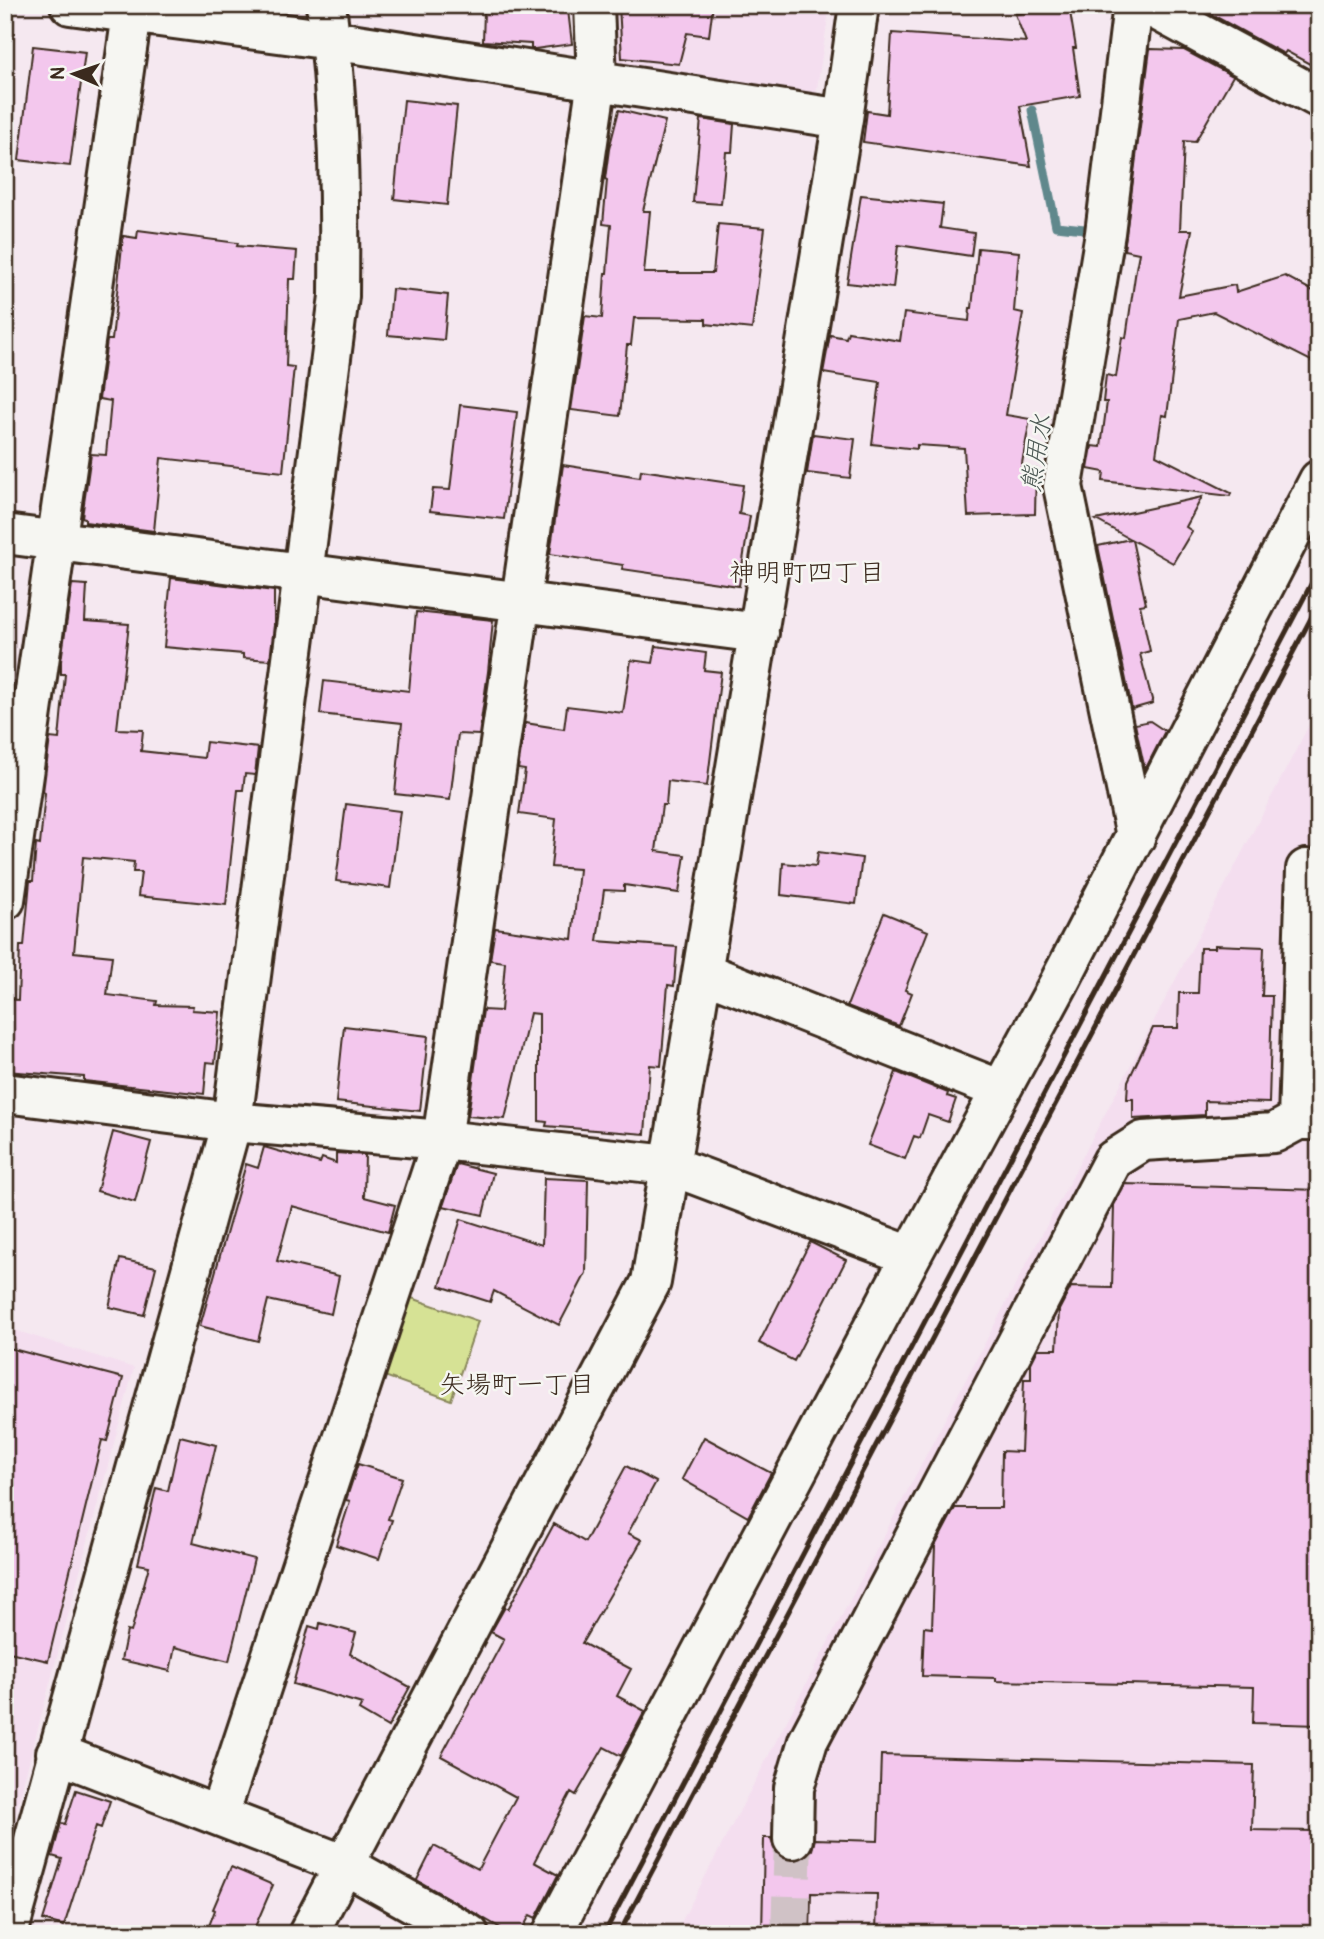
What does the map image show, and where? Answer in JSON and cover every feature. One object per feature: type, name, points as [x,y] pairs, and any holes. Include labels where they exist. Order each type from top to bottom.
[{"type":"street","points":[[70,5],[132,14],[329,23],[597,80],[843,119]]},
{"type":"street","points":[[219,1815],[442,1140],[597,80],[594,5]]},
{"type":"street","points":[[308,1934],[651,1282],[843,119],[859,5]]},
{"type":"street","points":[[1133,5],[1105,233],[1063,486],[1136,836]]},
{"type":"street","points":[[1147,5],[1319,98]]},
{"type":"street","points":[[5,900],[132,14]]},
{"type":"street","points":[[8,1934],[232,1122],[301,572],[339,296],[340,186],[329,23]]},
{"type":"street","points":[[552,1934],[1136,836],[1319,480]]},
{"type":"street","points":[[5,534],[759,632]]},
{"type":"street","points":[[793,1839],[794,1788],[808,1741],[1113,1160],[1143,1141],[1274,1133],[1309,1120],[1306,869]]},
{"type":"street","points":[[703,972],[1001,1090]]},
{"type":"street","points":[[5,1093],[232,1122],[442,1140],[669,1165],[911,1256]]},
{"type":"street","points":[[57,1753],[345,1865],[469,1934]]},
{"type":"shaded area","points":[[607,5],[830,5],[816,94],[618,67],[608,54]]},
{"type":"shaded area","points":[[1319,706],[1319,1934],[675,1934]]},
{"type":"shaded area","points":[[5,1327],[134,1368],[5,1852]]},
{"type":"green space","points":[[403,1295],[478,1321],[451,1400],[376,1373]]},
{"type":"building","points":[[619,5],[713,5],[709,36],[687,33],[679,64],[622,58]]},
{"type":"building","points":[[1213,5],[1319,5],[1319,69],[1286,51],[1284,54],[1209,13]]},
{"type":"building","points":[[1069,6],[1080,96],[1020,106],[1031,166],[863,142],[867,111],[887,114],[892,33],[1026,42],[1015,14]]},
{"type":"building","points":[[568,10],[572,44],[531,49],[531,44],[483,41],[484,12],[533,15]]},
{"type":"building","points":[[33,46],[85,52],[70,166],[19,160]]},
{"type":"building","points":[[1150,49],[1184,50],[1233,76],[1195,142],[1184,141],[1180,230],[1192,230],[1179,296],[1235,285],[1236,292],[1285,276],[1319,294],[1319,365],[1214,312],[1179,319],[1167,416],[1162,415],[1156,455],[1231,493],[1230,496],[1103,481],[1104,472],[1088,469],[1092,446],[1101,447],[1107,402],[1103,402],[1106,375],[1116,377],[1122,337],[1126,338],[1139,253],[1124,250]]},
{"type":"building","points":[[404,100],[457,106],[447,205],[394,199]]},
{"type":"building","points":[[619,110],[665,121],[643,211],[650,211],[644,273],[713,273],[718,224],[765,228],[752,329],[706,324],[706,319],[634,318],[631,345],[627,345],[620,416],[571,410],[585,316],[602,318],[611,225],[603,224],[605,179]]},
{"type":"building","points":[[701,119],[734,124],[732,152],[726,152],[721,204],[693,202]]},
{"type":"building","points":[[861,195],[943,204],[940,228],[974,233],[971,256],[898,245],[893,288],[847,283]]},
{"type":"building","points":[[138,230],[238,243],[237,246],[297,251],[295,279],[289,279],[286,366],[294,367],[283,472],[161,458],[154,531],[85,522],[82,517],[91,454],[106,455],[111,401],[99,399],[107,340],[112,340],[123,236],[137,238]]},
{"type":"building","points":[[978,248],[1019,252],[1014,311],[1023,313],[1006,415],[1030,419],[1021,469],[1036,469],[1035,514],[968,516],[964,448],[917,445],[917,449],[872,444],[880,382],[823,373],[830,335],[846,338],[848,332],[900,341],[904,313],[969,321]]},
{"type":"building","points":[[392,289],[448,295],[444,340],[388,335]]},
{"type":"building","points":[[460,405],[517,412],[504,519],[430,511],[433,489],[450,490]]},
{"type":"building","points":[[813,434],[855,439],[850,478],[807,473]]},
{"type":"building","points":[[563,465],[640,477],[641,470],[743,485],[739,514],[750,516],[739,586],[622,569],[623,565],[550,554]]},
{"type":"building","points":[[1202,497],[1186,527],[1192,531],[1173,563],[1132,540],[1146,604],[1140,605],[1150,651],[1140,654],[1153,703],[1132,709],[1098,546],[1130,539],[1096,520]]},
{"type":"building","points":[[171,578],[274,591],[270,660],[243,658],[243,654],[164,647]]},
{"type":"building","points":[[72,584],[87,585],[85,621],[129,624],[117,729],[143,730],[141,751],[204,758],[206,742],[258,748],[255,775],[245,774],[243,790],[238,790],[226,905],[138,896],[141,872],[133,872],[134,862],[83,857],[74,952],[112,956],[107,995],[157,1001],[156,1005],[193,1006],[192,1010],[220,1012],[215,1063],[207,1062],[204,1094],[84,1081],[84,1077],[5,1071],[5,999],[18,1000],[20,946],[24,946],[36,844],[40,845],[50,738],[59,739],[65,674],[61,674],[61,661]]},
{"type":"building","points":[[416,612],[493,620],[479,735],[458,734],[450,800],[395,794],[402,723],[320,714],[324,681],[409,691]]},
{"type":"building","points":[[656,646],[706,653],[704,670],[721,672],[707,786],[668,781],[666,805],[662,805],[656,851],[685,855],[679,893],[624,885],[624,891],[604,890],[597,941],[677,947],[674,986],[668,985],[661,1066],[650,1065],[645,1134],[546,1126],[547,1122],[539,1121],[539,1014],[530,1013],[505,1119],[468,1116],[483,1010],[501,1011],[505,962],[490,960],[495,928],[572,939],[579,869],[551,867],[556,819],[519,814],[525,770],[518,769],[525,723],[564,729],[567,706],[623,713],[631,660],[653,663]]},
{"type":"building","points":[[1150,721],[1165,731],[1145,770],[1135,724]]},
{"type":"building","points":[[346,804],[400,811],[390,888],[336,881]]},
{"type":"building","points":[[818,852],[862,858],[856,904],[781,895],[783,863],[816,866]]},
{"type":"building","points":[[884,913],[928,931],[905,990],[912,993],[899,1026],[847,1006]]},
{"type":"building","points":[[1215,945],[1264,947],[1262,996],[1272,996],[1269,1103],[1205,1101],[1205,1115],[1133,1119],[1133,1099],[1127,1099],[1128,1081],[1153,1028],[1178,1028],[1179,993],[1198,993],[1200,948],[1215,948]]},
{"type":"building","points":[[344,1026],[428,1036],[420,1111],[336,1102]]},
{"type":"building","points":[[896,1072],[948,1093],[947,1096],[956,1099],[948,1122],[928,1115],[920,1138],[914,1136],[905,1159],[868,1145]]},
{"type":"building","points":[[113,1132],[151,1142],[135,1202],[97,1191]]},
{"type":"building","points":[[264,1147],[320,1163],[322,1158],[336,1163],[336,1153],[365,1155],[364,1197],[395,1205],[388,1232],[292,1206],[277,1261],[339,1276],[331,1314],[268,1300],[258,1341],[200,1326],[246,1164],[258,1168]]},
{"type":"building","points":[[457,1164],[493,1173],[483,1215],[443,1206]]},
{"type":"building","points":[[544,1178],[588,1180],[586,1273],[559,1325],[494,1291],[490,1302],[440,1286],[461,1219],[542,1245]]},
{"type":"building","points":[[1125,1184],[1319,1190],[1319,1725],[1253,1723],[1254,1687],[996,1681],[996,1678],[922,1676],[924,1627],[932,1628],[935,1546],[955,1508],[1001,1508],[1002,1451],[1021,1452],[1024,1379],[1031,1379],[1031,1363],[1038,1349],[1057,1349],[1059,1310],[1071,1287],[1112,1288],[1114,1205]]},
{"type":"building","points":[[810,1242],[846,1260],[794,1361],[759,1343]]},
{"type":"building","points":[[120,1259],[156,1267],[144,1315],[109,1307]]},
{"type":"building","points":[[5,1347],[123,1378],[107,1441],[102,1440],[48,1661],[5,1651]]},
{"type":"building","points":[[180,1436],[216,1445],[193,1543],[254,1559],[229,1661],[175,1647],[170,1671],[121,1660],[127,1631],[131,1632],[149,1566],[138,1564],[156,1488],[168,1491]]},
{"type":"building","points":[[704,1437],[771,1473],[748,1517],[682,1479]]},
{"type":"building","points":[[358,1464],[402,1478],[388,1519],[392,1520],[379,1559],[336,1545],[350,1501],[346,1500]]},
{"type":"building","points":[[626,1466],[656,1482],[628,1533],[642,1540],[582,1643],[631,1669],[617,1696],[645,1711],[621,1756],[604,1747],[576,1795],[571,1792],[534,1862],[558,1875],[536,1918],[530,1915],[520,1934],[511,1934],[417,1880],[434,1846],[478,1869],[516,1797],[441,1756],[504,1639],[491,1632],[505,1607],[508,1609],[554,1524],[585,1542]]},
{"type":"building","points":[[320,1623],[356,1633],[350,1654],[410,1687],[388,1727],[359,1710],[362,1704],[293,1684],[309,1626],[319,1629]]},
{"type":"building","points":[[881,1755],[1254,1765],[1252,1830],[1319,1831],[1319,1934],[876,1934],[877,1894],[811,1893],[810,1934],[762,1934],[764,1838],[771,1838],[774,1849],[781,1857],[792,1861],[804,1858],[812,1850],[815,1839],[878,1841]]},
{"type":"building","points":[[76,1790],[110,1801],[101,1828],[96,1826],[64,1926],[43,1920],[62,1859],[52,1856],[61,1823],[65,1824]]},
{"type":"building","points":[[231,1867],[273,1885],[252,1934],[206,1934],[215,1910],[213,1909]]},
{"type":"waterway","name":"熊用水","points":[[1032,110],[1056,226],[1094,230],[1093,233]]},
{"type":"tunnel","points":[[790,1934],[793,1839]]},
{"type":"railway","points":[[604,1934],[1319,569]]},
{"type":"railway","points":[[619,1934],[1319,603]]},
{"type":"district","name":"神明町四丁目","points":[[807,572]]},
{"type":"district","name":"矢場町一丁目","points":[[517,1384]]}]
